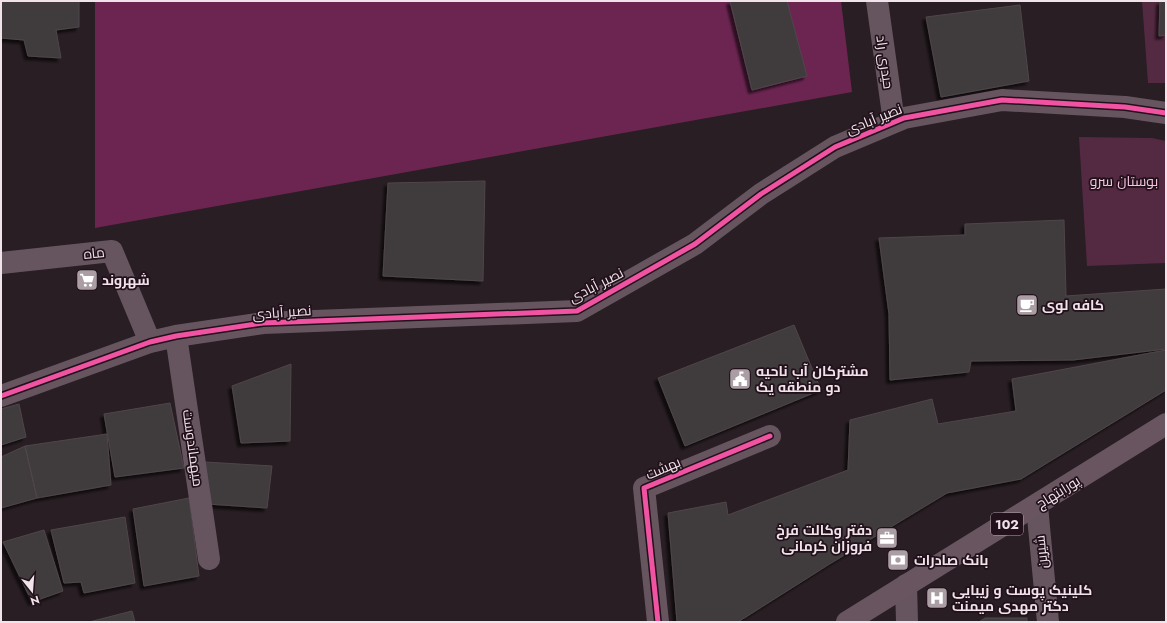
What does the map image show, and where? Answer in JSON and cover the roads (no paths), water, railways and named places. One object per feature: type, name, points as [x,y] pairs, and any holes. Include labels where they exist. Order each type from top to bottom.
[{"type":"main road","name":"پورابتهاج","points":[[847,622],[1037,506],[1166,424]]},
{"type":"street","name":"حیدری راد","points":[[877,1],[894,122]]},
{"type":"street","name":"نصیر آبادی","points":[[1,396],[150,342],[176,336],[264,324],[577,311],[695,244],[761,194],[835,147],[904,118],[1002,100],[1125,107],[1166,113]]},
{"type":"street","name":"ماه","points":[[1,263],[112,251],[150,342]]},
{"type":"street","name":"میهماندوست","points":[[176,336],[209,559]]},
{"type":"street","name":"بهشت","points":[[658,622],[644,488],[770,436]]},
{"type":"street","name":"شیرین","points":[[1037,506],[1048,622]]},
{"type":"street","points":[[906,585],[908,622]]},
{"type":"place","name":"شهروند","points":[[87,280]]},
{"type":"place","name":"کافه لوی","points":[[1027,305]]},
{"type":"place","name":"مشترکان آب ناحیه دو منطقه یک","points":[[740,379]]},
{"type":"place","name":"دفتر وکالت فرخ فروزان کرمانی","points":[[887,538]]},
{"type":"place","name":"بانک صادرات","points":[[898,560]]},
{"type":"place","name":"کلینیک پوست و زیبایی دکتر مهدی میمنت","points":[[937,598]]},
{"type":"park label","name":"بوستان سرو","points":[[1124,181]]}]
